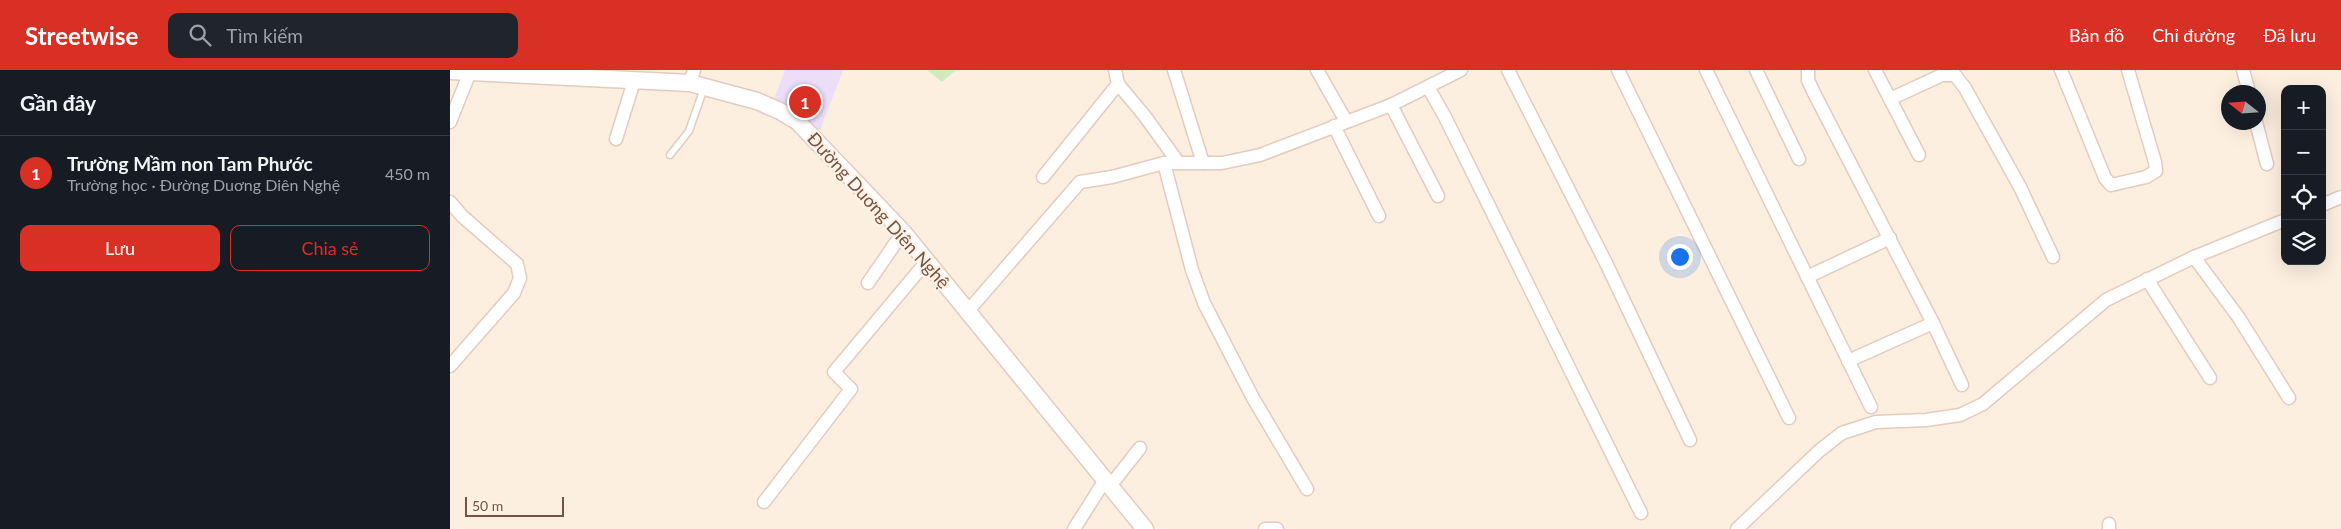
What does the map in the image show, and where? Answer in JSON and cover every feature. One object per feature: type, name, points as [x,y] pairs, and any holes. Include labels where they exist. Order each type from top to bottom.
[{"type":"street","points":[[1115,70],[1118,84],[1144,115],[1178,162]]},
{"type":"street","points":[[1174,70],[1202,163]]},
{"type":"street","points":[[1317,70],[1379,216]]},
{"type":"street","points":[[968,311],[1080,182],[1112,177],[1164,163],[1222,163],[1244,159],[1391,105],[1461,70]]},
{"type":"street","points":[[1508,70],[1607,265],[1690,440]]},
{"type":"street","points":[[1618,70],[1789,418]]},
{"type":"street","points":[[1706,70],[1871,406]]},
{"type":"street","points":[[1756,70],[1799,158]]},
{"type":"street","points":[[1808,70],[1808,80],[1814,93],[1890,238],[1962,385]]},
{"type":"street","points":[[1875,70],[1919,155]]},
{"type":"street","points":[[2061,70],[2105,178],[2111,185],[2146,177],[2156,171],[2156,162],[2128,70]]},
{"type":"street","points":[[2243,70],[2247,85]]},
{"type":"street","points":[[450,122],[460,71]]},
{"type":"street","name":"Đường Duơng Diên Nghệ","points":[[460,71],[556,73],[634,81],[696,80],[757,101],[780,111],[798,122],[903,232],[1145,529]]},
{"type":"street","points":[[1890,99],[1942,75],[1955,75],[1965,88],[2020,187],[2053,257]]},
{"type":"street","points":[[616,139],[634,81]]},
{"type":"street","points":[[1043,177],[1118,84]]},
{"type":"street","points":[[1428,87],[1445,117],[1641,514]]},
{"type":"street","points":[[1391,105],[1438,196]]},
{"type":"street","points":[[2258,130],[2267,164]]},
{"type":"street","points":[[1164,163],[1192,270],[1204,303],[1252,398],[1307,489]]},
{"type":"street","points":[[2326,203],[2341,197]]},
{"type":"street","points":[[450,202],[462,216],[517,264],[520,278],[514,293],[450,366]]},
{"type":"street","points":[[1737,529],[1819,450],[1842,433],[1876,422],[1926,420],[1960,415],[1983,404],[2097,306],[2146,279],[2281,222]]},
{"type":"street","points":[[868,283],[903,232]]},
{"type":"street","points":[[1807,277],[1890,238]]},
{"type":"street","points":[[2194,257],[2239,318],[2289,398]]},
{"type":"street","points":[[764,502],[851,389],[834,372],[927,261]]},
{"type":"street","points":[[2146,279],[2210,378]]},
{"type":"street","points":[[1848,361],[1932,323]]},
{"type":"street","points":[[1074,529],[1108,483],[1140,448]]},
{"type":"street","points":[[1265,529],[1277,529]]},
{"type":"lane","points":[[670,155],[689,131],[696,80]]},
{"type":"shaded area","points":[[785,70],[843,70],[819,133],[774,100]]},
{"type":"green space","points":[[927,70],[956,70],[942,82]]},
{"type":"place","name":"Trường Mầm non Tam Phước","points":[[805,102]]}]
